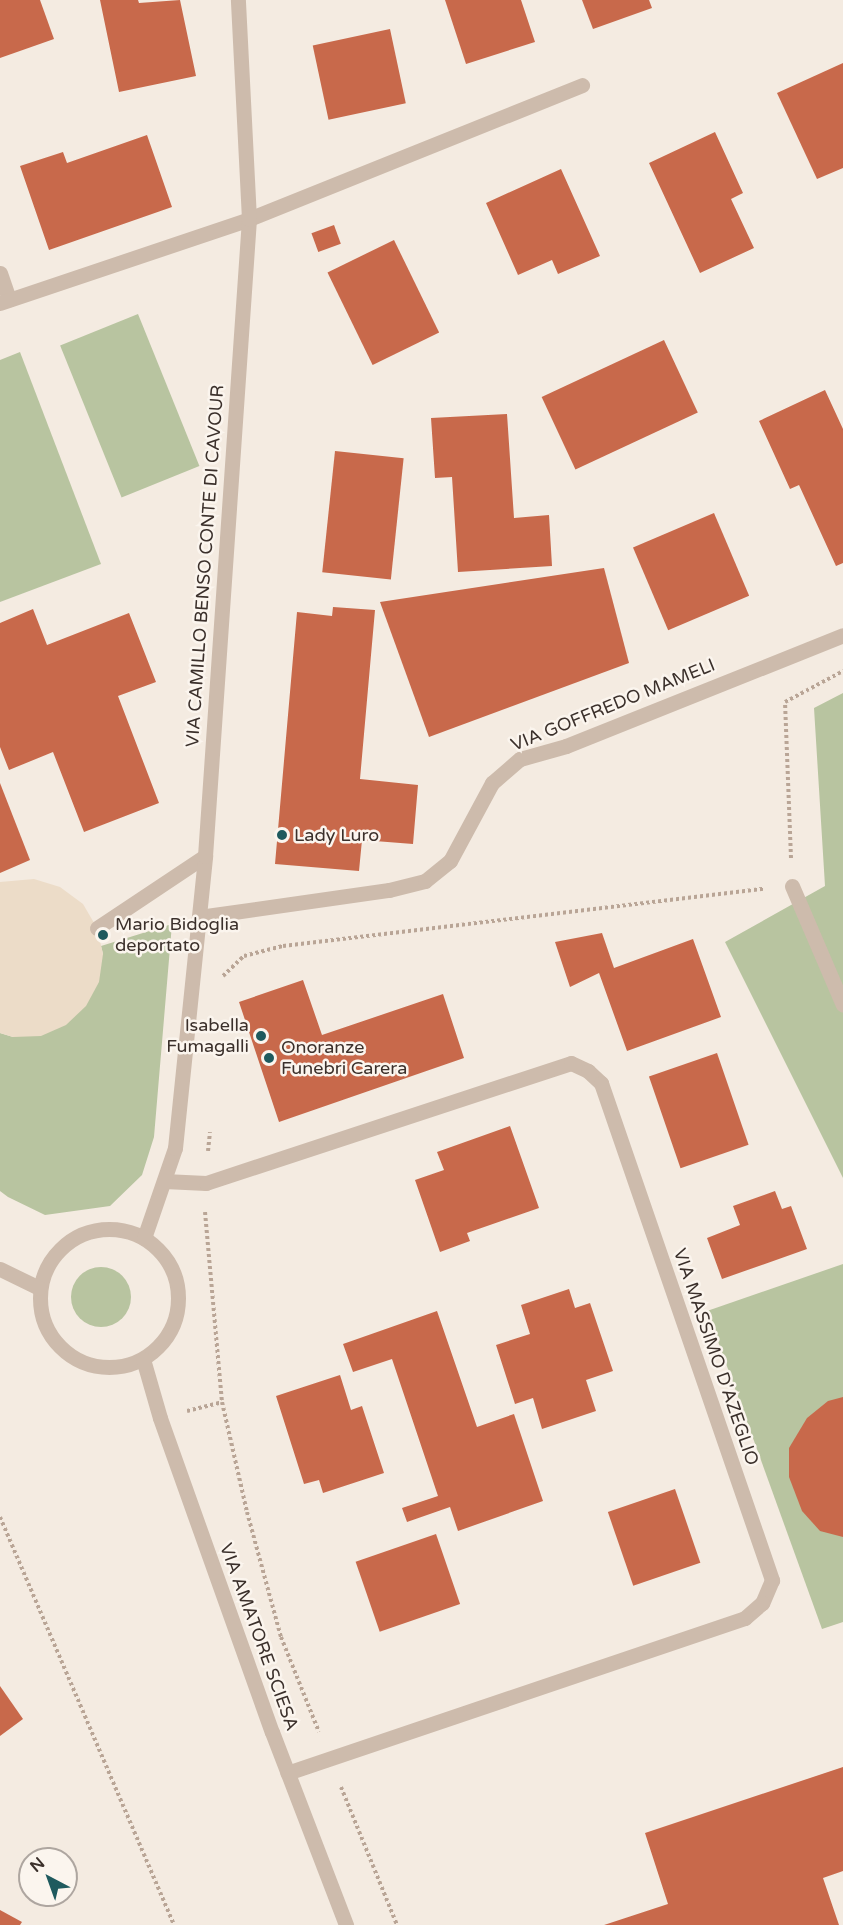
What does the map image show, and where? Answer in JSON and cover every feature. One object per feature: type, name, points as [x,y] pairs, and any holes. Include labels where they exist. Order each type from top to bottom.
[{"type":"street","name":"VIA CAMILLO BENSO CONTE DI CAVOUR","points":[[144,1238],[175,1148],[205,856],[249,219],[238,0]]},
{"type":"street","points":[[0,273],[5,301],[249,219],[582,85]]},
{"type":"street","name":"VIA GOFFREDO MAMELI","points":[[199,916],[389,890],[426,881],[450,861],[492,783],[520,759],[566,746],[843,634]]},
{"type":"street","points":[[97,928],[205,856]]},
{"type":"street","points":[[792,886],[843,1005]]},
{"type":"street","name":"VIA MASSIMO D'AZEGLIO","points":[[164,1181],[206,1183],[541,1071],[571,1063],[588,1071],[601,1083],[772,1580],[762,1603],[745,1618],[288,1773]]},
{"type":"street","points":[[105,1229],[122,1230],[144,1238],[158,1249],[172,1269],[176,1281],[178,1305],[170,1331],[162,1343],[143,1359],[132,1364],[108,1368],[89,1365],[68,1355],[48,1332],[40,1313],[39,1288],[45,1271],[58,1251],[82,1235],[105,1229]]},
{"type":"street","points":[[0,1269],[39,1288]]},
{"type":"street","name":"VIA AMATORE SCIESA","points":[[143,1359],[160,1418],[288,1773],[346,1925]]},
{"type":"path","points":[[220,979],[244,956],[283,946],[792,886],[785,702],[843,671]]},
{"type":"path","points":[[210,1126],[205,1203],[222,1402],[247,1512],[281,1637],[397,1925]]},
{"type":"path","points":[[0,1517],[174,1925]]},
{"type":"green space","points":[[138,314],[199,466],[122,498],[60,345]]},
{"type":"green space","points":[[20,352],[101,564],[0,602],[0,360]]},
{"type":"green space","points":[[843,693],[843,1178],[725,942],[825,886],[814,708]]},
{"type":"green space","points":[[172,924],[154,1137],[142,1175],[110,1206],[45,1215],[8,1197],[0,1191],[0,1033],[13,1037],[103,954],[101,946]]},
{"type":"green space","points":[[843,1264],[843,1622],[822,1629],[707,1311]]},
{"type":"green space","points":[[95,1267],[107,1267],[123,1275],[129,1285],[131,1297],[129,1309],[123,1319],[107,1327],[95,1327],[79,1319],[71,1303],[71,1291],[79,1275]]},
{"type":"shaded area","points":[[34,879],[60,887],[83,904],[97,928],[103,954],[99,982],[86,1006],[66,1025],[41,1036],[13,1037],[0,1033],[0,882]]},
{"type":"building","points":[[0,0],[40,0],[54,39],[0,58]]},
{"type":"building","points":[[100,0],[138,0],[139,3],[180,0],[196,76],[119,92]]},
{"type":"building","points":[[445,0],[521,0],[535,42],[466,64]]},
{"type":"building","points":[[582,0],[649,0],[652,8],[593,29]]},
{"type":"building","points":[[390,29],[406,103],[329,120],[313,45]]},
{"type":"building","points":[[843,63],[843,168],[817,179],[777,93]]},
{"type":"building","points":[[715,132],[743,193],[731,199],[754,248],[700,273],[649,163]]},
{"type":"building","points":[[147,135],[172,207],[49,250],[20,166],[63,152],[67,163]]},
{"type":"building","points":[[561,169],[600,256],[558,274],[552,260],[518,275],[486,203]]},
{"type":"building","points":[[334,225],[341,244],[318,252],[311,233]]},
{"type":"building","points":[[394,240],[439,333],[373,365],[327,272]]},
{"type":"building","points":[[664,340],[698,413],[575,470],[542,397]]},
{"type":"building","points":[[825,390],[843,429],[843,563],[836,566],[799,485],[790,489],[759,421]]},
{"type":"building","points":[[507,414],[514,518],[549,515],[552,566],[458,572],[452,477],[435,478],[431,418]]},
{"type":"building","points":[[335,451],[404,458],[391,580],[322,572]]},
{"type":"building","points":[[714,513],[749,596],[668,630],[633,547]]},
{"type":"building","points":[[604,568],[629,663],[429,737],[380,602]]},
{"type":"building","points":[[333,607],[375,610],[360,779],[418,785],[413,844],[362,840],[359,871],[275,864],[297,612],[332,616]]},
{"type":"building","points":[[33,609],[47,645],[129,613],[156,682],[118,696],[159,803],[84,832],[53,752],[9,770],[0,747],[0,623]]},
{"type":"building","points":[[0,783],[30,860],[0,873]]},
{"type":"building","points":[[602,933],[614,968],[693,939],[721,1017],[627,1051],[599,973],[570,987],[555,942]]},
{"type":"building","points":[[303,980],[322,1035],[443,994],[464,1058],[279,1122],[239,1002]]},
{"type":"building","points":[[717,1053],[749,1145],[681,1168],[649,1076]]},
{"type":"building","points":[[510,1126],[539,1208],[467,1233],[470,1241],[440,1252],[415,1180],[444,1170],[437,1152]]},
{"type":"building","points":[[775,1191],[782,1209],[791,1206],[807,1249],[722,1279],[707,1238],[740,1225],[733,1206]]},
{"type":"building","points":[[569,1289],[575,1308],[590,1303],[613,1371],[586,1380],[596,1411],[542,1429],[533,1398],[515,1404],[496,1345],[530,1334],[521,1305]]},
{"type":"building","points":[[437,1311],[477,1427],[514,1414],[543,1501],[458,1531],[450,1507],[407,1522],[402,1508],[438,1496],[392,1359],[353,1372],[343,1344]]},
{"type":"building","points":[[340,1375],[351,1410],[362,1406],[384,1473],[323,1493],[319,1480],[304,1484],[276,1396]]},
{"type":"building","points":[[843,1397],[843,1537],[820,1531],[802,1511],[789,1477],[789,1448],[807,1418],[828,1401]]},
{"type":"building","points":[[675,1489],[700,1563],[633,1586],[608,1512]]},
{"type":"building","points":[[436,1534],[460,1604],[380,1632],[356,1562]]},
{"type":"building","points":[[0,1686],[23,1719],[0,1736]]},
{"type":"building","points":[[843,1767],[843,1871],[823,1878],[839,1925],[604,1925],[668,1904],[645,1833]]},
{"type":"building","points":[[0,1910],[22,1922],[20,1925],[0,1925]]},
{"type":"place","name":"Lady Luro","points":[[282,835]]},
{"type":"place","name":"Mario Bidoglia deportato","points":[[103,935]]},
{"type":"place","name":"Isabella Fumagalli","points":[[261,1036]]},
{"type":"place","name":"Onoranze Funebri Carera","points":[[269,1058]]}]
